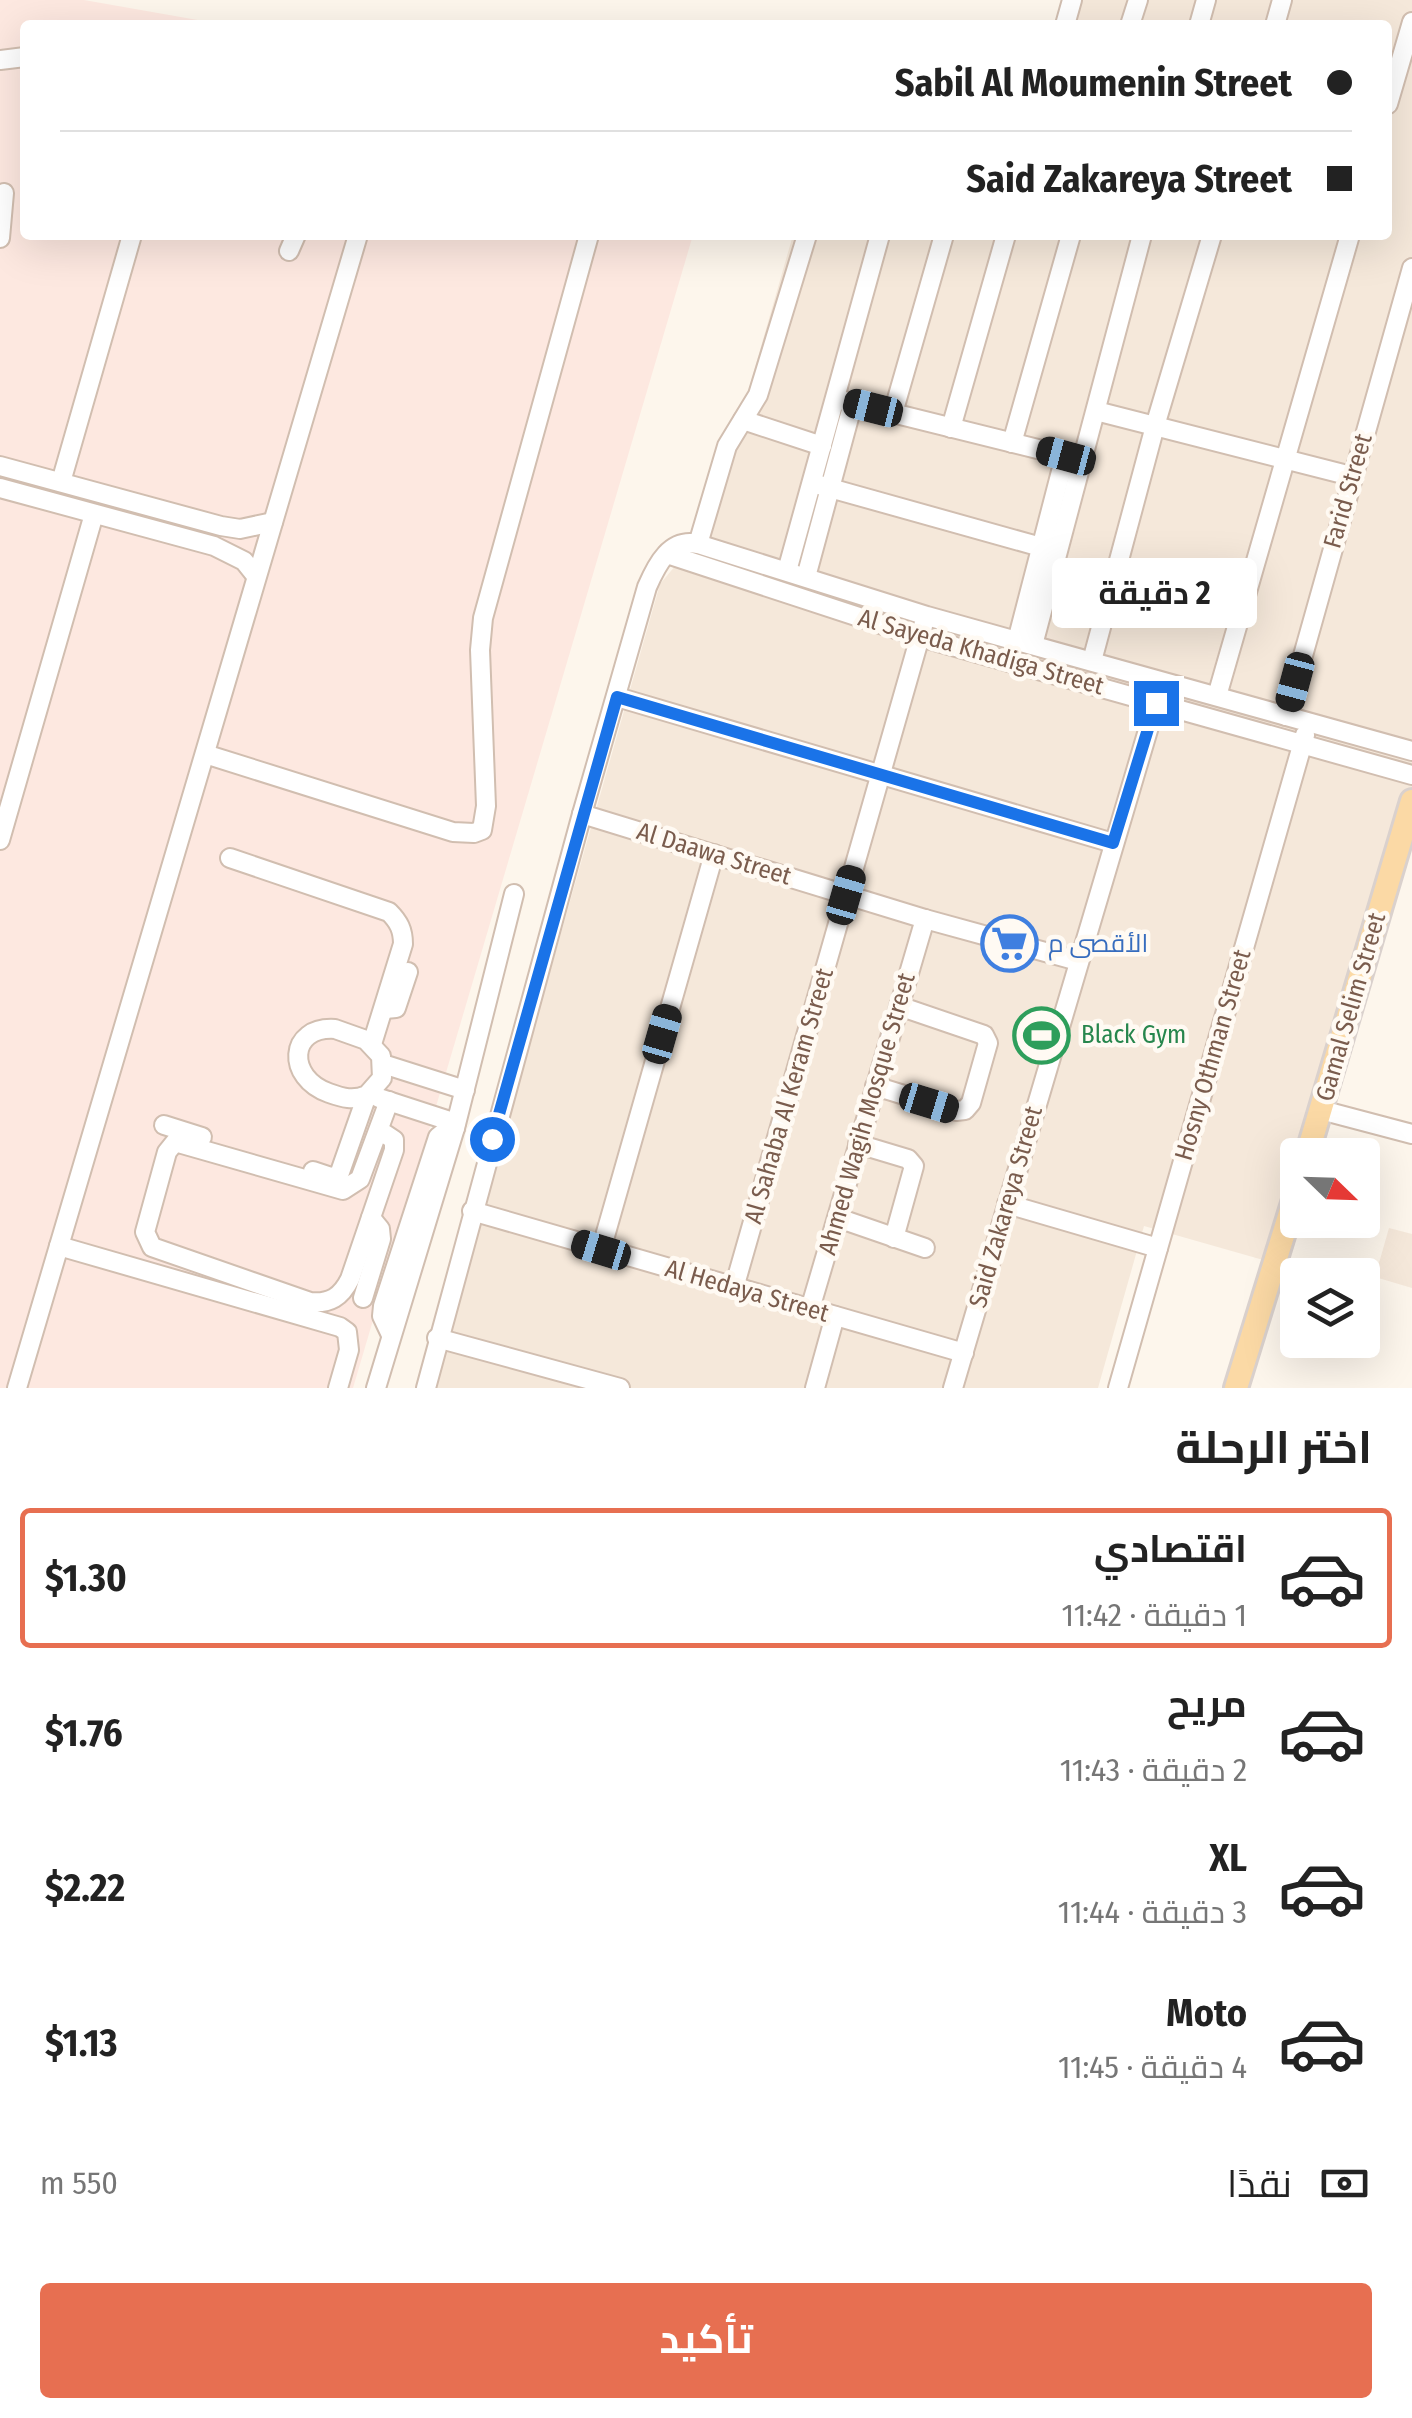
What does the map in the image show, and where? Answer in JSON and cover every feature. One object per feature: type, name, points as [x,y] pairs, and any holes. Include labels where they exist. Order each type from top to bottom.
[{"type":"main road","name":"Gamal Selim Street","points":[[1324,1138],[1328,1112],[1412,801]]},
{"type":"main road","name":"Gamal Selim Street","points":[[1315,1138],[1328,1112],[1412,851]]},
{"type":"main road","points":[[1236,1388],[1282,1238]]},
{"type":"main road","points":[[1252,1388],[1297,1238]]},
{"type":"street","points":[[1392,78],[1412,22]]},
{"type":"street","points":[[0,238],[4,193]]},
{"type":"street","points":[[61,482],[131,240]]},
{"type":"street","points":[[17,1388],[357,240]]},
{"type":"street","points":[[205,754],[453,832],[474,834],[482,830],[486,806],[480,650],[483,618],[588,240]]},
{"type":"street","points":[[426,1388],[647,587],[667,554],[684,542],[698,544],[727,446],[758,394],[805,240]]},
{"type":"street","points":[[787,571],[821,485],[845,401],[879,240]]},
{"type":"street","points":[[893,413],[943,240]]},
{"type":"street","points":[[952,428],[1005,240]]},
{"type":"street","points":[[1012,443],[1070,240]]},
{"type":"street","points":[[1025,643],[1041,547],[1096,411],[1141,240]]},
{"type":"street","points":[[1092,661],[1155,426],[1211,240]]},
{"type":"street","points":[[1218,696],[1349,240]]},
{"type":"street","name":"Farid Street","points":[[1286,716],[1412,268]]},
{"type":"street","points":[[845,401],[1074,458]]},
{"type":"street","points":[[806,577],[821,485],[822,446],[845,401]]},
{"type":"street","points":[[1096,411],[1352,476]]},
{"type":"street","points":[[743,420],[822,446]]},
{"type":"street","points":[[1025,643],[1074,458]]},
{"type":"street","points":[[0,466],[221,526],[240,529],[273,522]]},
{"type":"street","points":[[821,485],[1041,547]]},
{"type":"street","points":[[0,488],[226,550],[244,561],[256,576]]},
{"type":"street","points":[[0,840],[94,514]]},
{"type":"street","name":"Al Sayeda Khadiga Street","points":[[698,544],[927,616],[1412,751]]},
{"type":"street","name":"Al Sayeda Khadiga Street","points":[[667,554],[920,636],[1412,775]]},
{"type":"street","name":"Al Sahaba Al Keram Street","points":[[734,1288],[927,616]]},
{"type":"street","name":"Said Zakareya Street","points":[[954,1388],[1163,681]]},
{"type":"street","points":[[617,697],[1113,843]]},
{"type":"street","name":"Hosny Othman Street","points":[[1118,1388],[1308,722]]},
{"type":"street","name":"Al Daawa Street","points":[[582,814],[924,919],[1078,961]]},
{"type":"street","points":[[601,1250],[714,854]]},
{"type":"street","points":[[230,858],[389,912],[398,920],[403,944],[372,1044]]},
{"type":"street","points":[[455,1126],[514,894]]},
{"type":"street","name":"Ahmed Wagih Mosque Street","points":[[810,1309],[924,919]]},
{"type":"street","points":[[383,1009],[376,999],[392,946]]},
{"type":"street","points":[[383,1009],[396,1008],[408,972]]},
{"type":"street","points":[[875,1086],[956,1111],[965,1110],[971,1102],[988,1043],[984,1034],[898,1006]]},
{"type":"street","points":[[164,1125],[331,1177],[339,1174],[368,1095],[382,1078],[383,1064],[372,1044],[327,1028],[305,1040],[298,1056],[300,1072],[310,1085],[346,1099],[368,1095],[455,1126]]},
{"type":"street","points":[[383,1064],[465,1090]]},
{"type":"street","points":[[379,1130],[391,1136],[395,1146],[350,1279],[335,1299],[310,1302],[152,1247],[146,1232],[167,1152],[175,1142],[344,1190],[360,1179],[389,1101]]},
{"type":"street","points":[[1328,1112],[1412,1134]]},
{"type":"street","points":[[376,1388],[390,1335],[382,1316],[384,1306],[438,1136],[455,1126]]},
{"type":"street","points":[[858,1144],[908,1159],[914,1166],[894,1238]]},
{"type":"street","points":[[1007,1204],[1158,1248]]},
{"type":"street","name":"Al Hedaya Street","points":[[472,1212],[964,1353]]},
{"type":"street","points":[[363,1298],[381,1238],[380,1228],[370,1218]]},
{"type":"street","points":[[838,1218],[925,1248]]},
{"type":"street","points":[[59,1246],[340,1327],[347,1332],[349,1350],[338,1388]]},
{"type":"street","points":[[335,1299],[347,1303],[354,1300],[369,1250]]},
{"type":"street","points":[[816,1388],[835,1316]]},
{"type":"street","points":[[438,1338],[620,1388]]},
{"type":"shaded area","points":[[0,0],[84,0],[198,20],[20,20],[20,240],[692,240],[353,1388],[0,1388]]},
{"type":"shaded area","points":[[1066,0],[1412,0],[1412,791],[1303,1138],[1280,1138],[1281,1238],[1274,1263],[1144,1226],[1098,1388],[432,1388],[660,584],[676,565],[700,559],[792,240],[1392,240],[1392,20],[1060,20]]},
{"type":"shaded area","points":[[1389,1228],[1412,1234],[1412,1288],[1380,1278],[1380,1260]]},
{"type":"place","name":"الأقصى م","points":[[1009,944]]},
{"type":"place","name":"Black Gym","points":[[1042,1035]]},
{"type":"route","points":[[492,1139],[617,697],[1113,843],[1156,703]]}]
